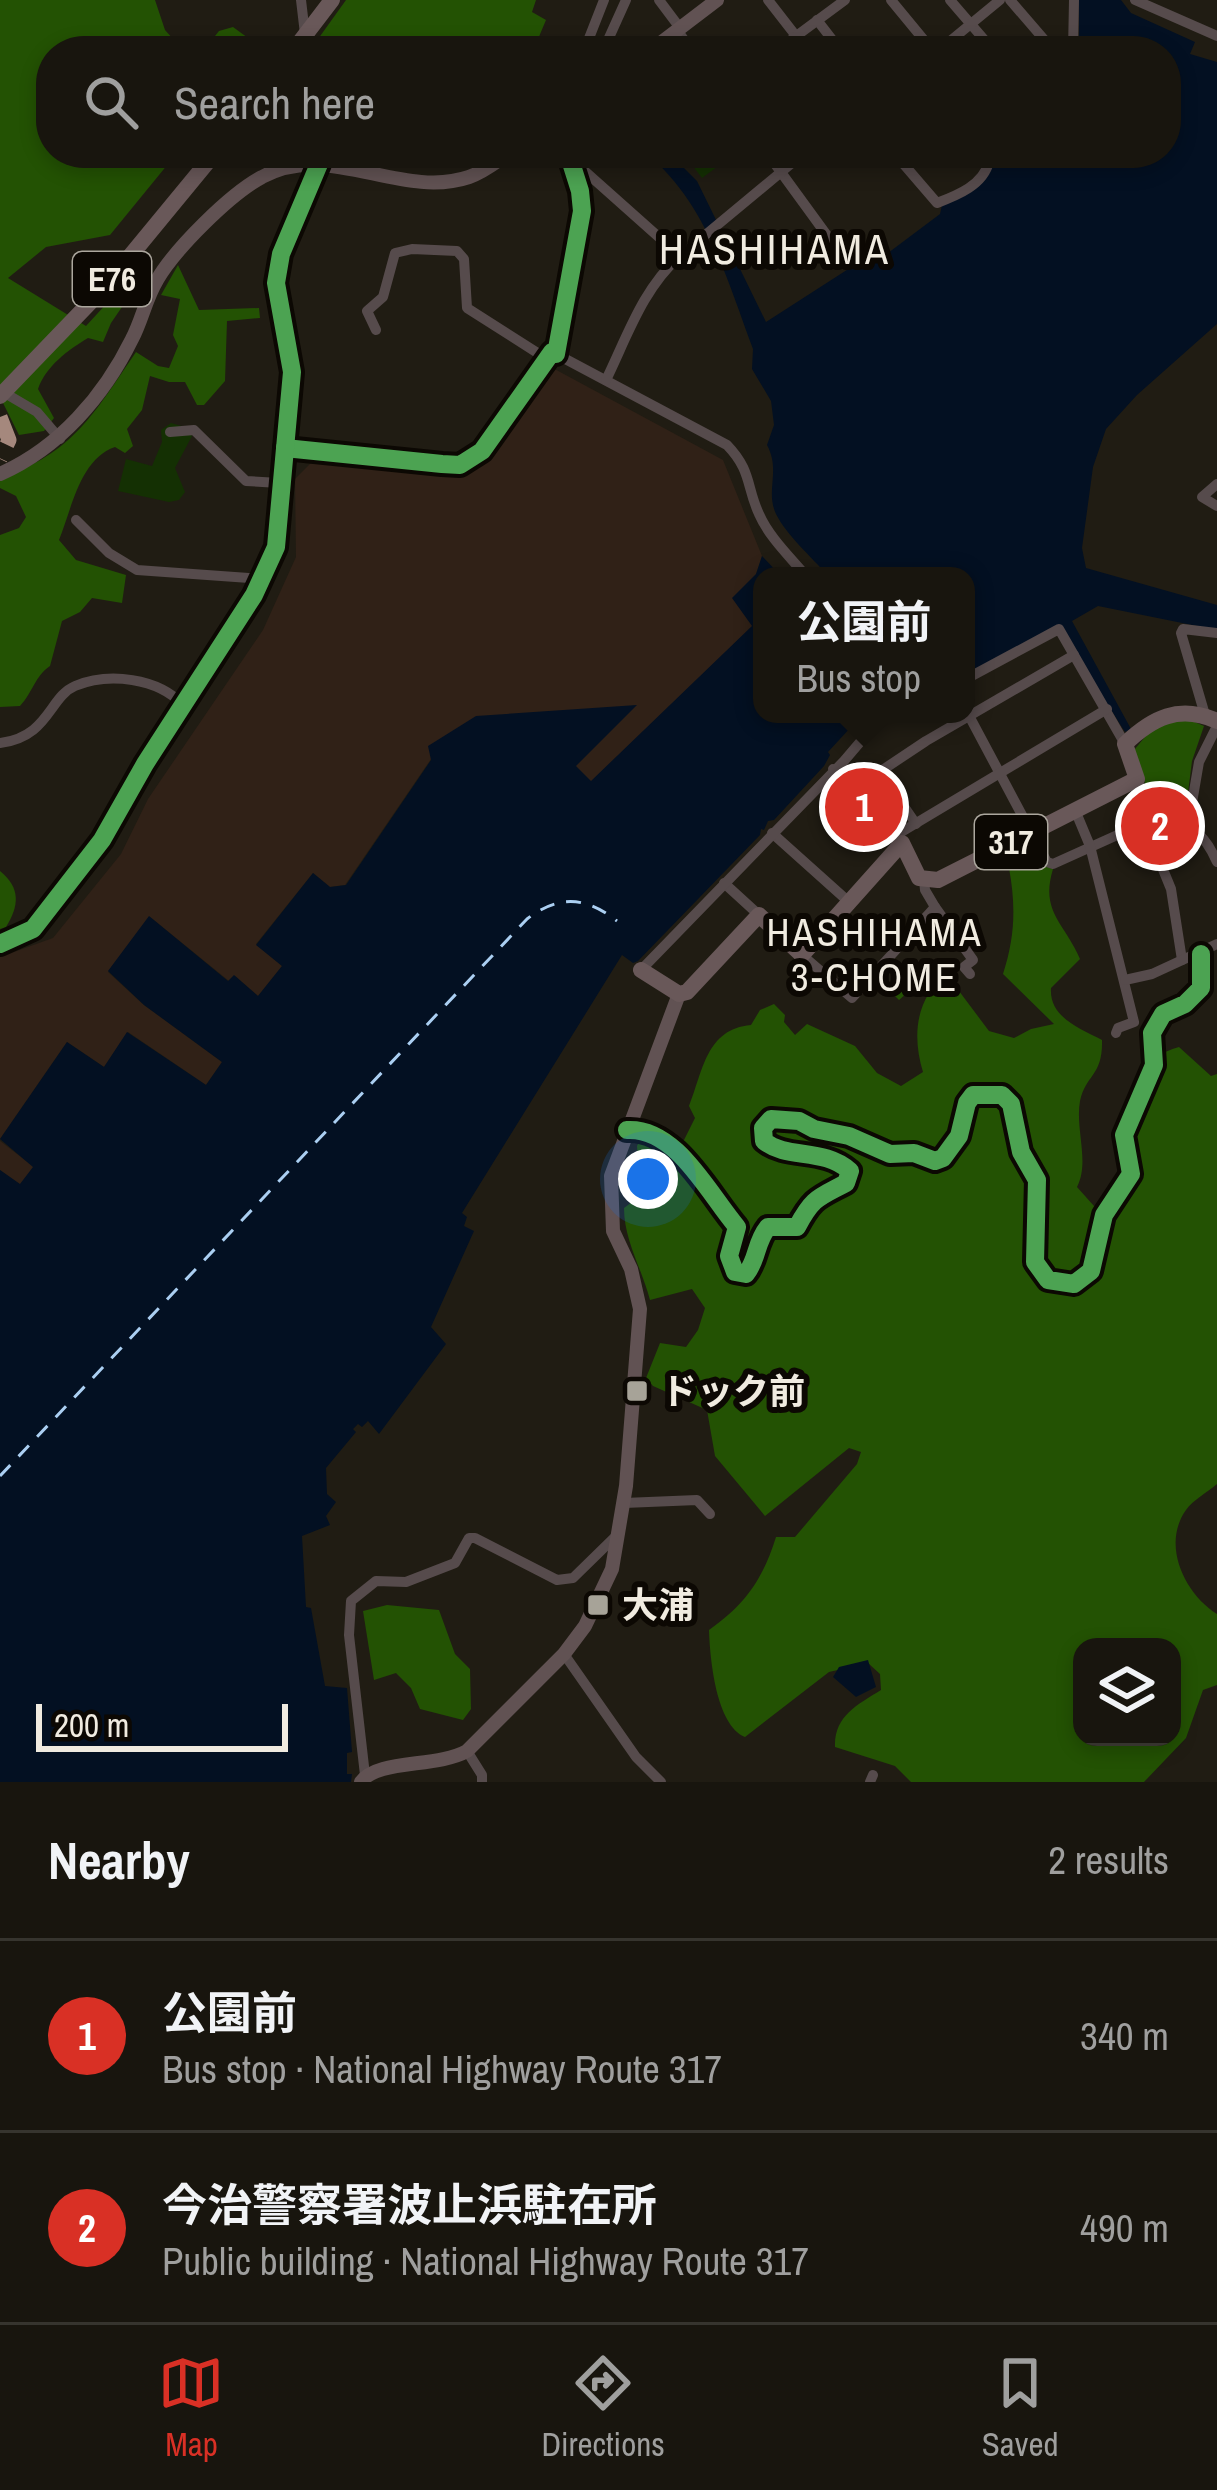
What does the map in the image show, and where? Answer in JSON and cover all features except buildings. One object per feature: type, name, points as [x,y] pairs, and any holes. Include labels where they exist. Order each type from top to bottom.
[{"type":"highway","points":[[304,36],[332,0]]},
{"type":"highway","name":"E76","points":[[0,394],[103,290],[203,168]]},
{"type":"highway","points":[[1136,779],[1125,744],[1155,718],[1213,721]]},
{"type":"highway","name":"317","points":[[900,839],[919,878],[938,880],[1136,779]]},
{"type":"highway","points":[[641,970],[680,994],[687,992],[759,915],[802,955],[900,839]]},
{"type":"main road","points":[[670,36],[717,0]]},
{"type":"main road","points":[[0,474],[60,439],[114,370],[160,274],[181,250],[263,176],[289,168]]},
{"type":"main road","points":[[357,168],[418,182],[469,177],[484,168]]},
{"type":"main road","points":[[363,1778],[373,1770],[450,1761],[467,1751],[564,1654],[612,1569],[624,1503],[640,1309],[631,1269],[614,1231],[611,1176],[680,994]]},
{"type":"street","points":[[302,0],[306,36]]},
{"type":"street","points":[[590,36],[604,0]]},
{"type":"street","points":[[610,36],[626,0]]},
{"type":"street","points":[[659,0],[683,36]]},
{"type":"street","points":[[768,0],[796,36],[844,0]]},
{"type":"street","points":[[891,0],[922,36]]},
{"type":"street","points":[[950,0],[981,36]]},
{"type":"street","points":[[954,36],[1000,0]]},
{"type":"street","points":[[1010,0],[1041,36]]},
{"type":"street","points":[[1073,36],[1074,0]]},
{"type":"street","points":[[1140,2],[1217,36]]},
{"type":"street","points":[[818,20],[830,36]]},
{"type":"street","points":[[0,944],[33,928],[102,840],[262,579],[275,547],[292,372],[277,283],[280,254],[314,168]]},
{"type":"street","points":[[285,448],[460,465],[482,451],[551,356],[582,211],[572,168]]},
{"type":"street","points":[[582,168],[680,256]]},
{"type":"street","points":[[779,168],[842,256]]},
{"type":"street","points":[[607,380],[645,298],[663,271],[785,168]]},
{"type":"street","points":[[907,168],[937,203],[959,194],[986,175],[988,168]]},
{"type":"street","points":[[376,330],[367,311],[383,297],[395,253],[457,251],[464,259],[467,308],[727,445],[743,462],[766,529],[798,567]]},
{"type":"street","points":[[0,394],[21,400],[60,439]]},
{"type":"street","points":[[170,432],[194,430],[246,482],[280,483]]},
{"type":"street","points":[[1217,484],[1202,497],[1217,506]]},
{"type":"street","points":[[76,520],[109,553],[137,570],[262,579]]},
{"type":"street","points":[[975,674],[1059,629],[1125,744]]},
{"type":"street","points":[[1187,826],[1199,762],[1213,721],[1181,633],[1183,629],[1217,634]]},
{"type":"street","points":[[975,709],[1074,655]]},
{"type":"street","points":[[0,743],[32,731],[72,687],[116,681],[158,683],[183,704]]},
{"type":"street","points":[[832,769],[900,839],[916,824],[1107,709]]},
{"type":"street","points":[[641,970],[876,723]]},
{"type":"street","points":[[854,789],[952,723]]},
{"type":"street","points":[[973,723],[1047,862],[1053,864],[1147,819],[1187,826],[1204,836],[1217,862]]},
{"type":"street","points":[[879,770],[916,824]]},
{"type":"street","points":[[1136,779],[1171,889],[1182,960]]},
{"type":"street","points":[[1075,810],[1090,845],[1134,1022],[1116,1033]]},
{"type":"street","points":[[772,832],[850,902]]},
{"type":"street","points":[[924,880],[935,908],[973,960],[964,967],[970,974]]},
{"type":"street","points":[[724,883],[759,915]]},
{"type":"street","points":[[802,955],[852,998],[935,908]]},
{"type":"street","points":[[1125,980],[1152,974],[1217,944]]},
{"type":"street","points":[[627,1130],[643,1129],[673,1144],[736,1227],[729,1256],[735,1272],[746,1274],[756,1262],[756,1248],[768,1227],[797,1227],[810,1202],[846,1184],[850,1171],[837,1160],[800,1150],[774,1150],[764,1141],[763,1128],[771,1119],[799,1121],[849,1136],[868,1148],[914,1153],[934,1161],[944,1158],[958,1136],[973,1095],[1002,1096],[1011,1104],[1021,1153],[1037,1180],[1035,1262],[1048,1280],[1074,1284],[1091,1271],[1104,1215],[1131,1174],[1124,1135],[1154,1065],[1152,1033],[1163,1014],[1185,1004],[1201,988],[1201,954]]},
{"type":"street","points":[[624,1503],[697,1501],[710,1514]]},
{"type":"street","points":[[363,1778],[347,1617],[351,1601],[376,1581],[406,1582],[455,1563],[469,1538],[557,1580],[573,1578],[620,1533]]},
{"type":"street","points":[[564,1654],[636,1757],[661,1782]]},
{"type":"street","points":[[467,1751],[482,1782]]},
{"type":"shaded area","points":[[549,366],[723,460],[762,556],[758,567],[753,567],[753,626],[591,782],[575,766],[635,705],[431,759],[345,885],[330,887],[313,873],[256,944],[282,966],[258,996],[235,976],[229,981],[150,917],[108,972],[222,1062],[206,1085],[128,1032],[104,1067],[67,1042],[0,1139],[0,957],[53,938],[121,854],[148,799],[263,630],[296,557],[295,479],[311,463],[477,469]]},
{"type":"shaded area","points":[[0,1141],[34,1167],[20,1185],[0,1170]]},
{"type":"green space","points":[[0,0],[155,0],[170,36],[36,36],[36,168],[165,168],[110,235],[46,247],[8,278],[86,326],[141,266],[148,269],[103,342],[88,338],[46,373],[38,389],[54,418],[44,431],[19,435],[0,397]]},
{"type":"green space","points":[[346,0],[536,0],[532,12],[546,20],[539,36],[320,36]]},
{"type":"green space","points":[[233,27],[245,36],[215,36]]},
{"type":"green space","points":[[694,168],[716,168],[702,178]]},
{"type":"green space","points":[[178,265],[199,310],[259,308],[260,318],[227,321],[225,381],[204,405],[197,405],[185,382],[150,376],[142,410],[127,429],[133,446],[125,453],[115,447],[103,453],[85,473],[59,540],[76,560],[126,575],[122,603],[92,598],[80,612],[62,621],[50,666],[20,706],[0,707],[0,535],[19,528],[26,517],[16,496],[0,488],[0,478],[64,443],[94,412],[136,352],[169,368],[178,346],[173,335],[180,299],[161,295]]},
{"type":"green space","points":[[171,423],[185,427],[192,436],[175,468],[185,492],[179,500],[118,491],[126,459],[152,466],[162,442],[161,430]]},
{"type":"green space","points":[[1190,720],[1204,726],[1192,761],[1185,817],[1153,808],[1134,750],[1156,724]]},
{"type":"green space","points":[[1024,859],[1053,869],[1052,907],[1080,959],[1051,988],[1052,998],[1067,1020],[1102,1040],[1100,1061],[1083,1092],[1079,1112],[1082,1167],[1077,1187],[1094,1206],[1115,1210],[1138,1177],[1133,1120],[1140,1083],[1149,1067],[1179,1047],[1211,1076],[1217,1074],[1217,1484],[1186,1510],[1179,1524],[1176,1553],[1195,1594],[1217,1614],[1217,1685],[1203,1690],[1181,1743],[1181,1638],[1073,1638],[1073,1746],[1178,1746],[1144,1782],[911,1782],[895,1766],[835,1747],[843,1719],[881,1690],[880,1674],[868,1663],[829,1672],[745,1737],[735,1730],[716,1690],[709,1630],[751,1590],[776,1537],[795,1537],[857,1464],[861,1452],[849,1448],[765,1516],[715,1456],[707,1410],[653,1386],[646,1378],[660,1343],[686,1347],[705,1308],[692,1289],[650,1300],[630,1243],[624,1208],[640,1196],[637,1146],[641,1138],[676,1156],[695,1118],[689,1106],[715,1043],[736,1028],[751,1025],[760,1010],[774,1004],[795,1035],[807,1024],[855,1046],[877,1073],[901,1086],[923,1072],[917,1032],[929,993],[922,986],[914,987],[899,1000],[892,993],[911,966],[950,979],[989,1031],[1014,1038],[1054,1024],[1003,974],[1013,895],[1009,868]]},
{"type":"green space","points":[[0,871],[16,897],[6,927],[0,929]]},
{"type":"green space","points":[[387,1605],[439,1610],[455,1654],[470,1669],[471,1709],[463,1720],[420,1709],[411,1688],[396,1673],[374,1680],[363,1611]]},
{"type":"water","points":[[1079,0],[1121,0],[1131,13],[1195,42],[1190,54],[1217,62],[1217,324],[1106,429],[1093,467],[1082,548],[1086,568],[1217,605],[1217,630],[1098,606],[1072,621],[1131,729],[1125,732],[1059,628],[975,670],[975,567],[820,567],[793,538],[773,505],[773,463],[767,445],[774,425],[771,401],[752,369],[753,349],[700,218],[662,168],[684,168],[697,181],[766,322],[853,266],[884,256],[940,214],[942,205],[979,186],[991,168],[1181,168],[1181,36],[1079,36]]},
{"type":"water","points":[[753,577],[753,723],[855,723],[828,752],[824,766],[638,961],[633,963],[622,955],[462,1213],[467,1217],[464,1226],[474,1231],[431,1327],[446,1344],[379,1434],[368,1421],[362,1427],[358,1424],[326,1468],[327,1494],[336,1502],[326,1516],[330,1525],[302,1536],[306,1607],[311,1608],[325,1686],[347,1688],[352,1752],[347,1753],[347,1774],[352,1774],[351,1782],[0,1782],[0,1170],[20,1184],[33,1167],[0,1139],[67,1042],[104,1067],[127,1032],[206,1085],[222,1062],[144,1005],[108,971],[149,916],[228,981],[234,975],[258,996],[282,966],[256,945],[313,873],[330,887],[346,885],[431,760],[428,746],[476,716],[637,705],[576,766],[591,781],[752,626],[732,598]]},
{"type":"water","points":[[868,1660],[876,1687],[856,1697],[833,1677],[839,1667]]},
{"type":"ferry route","points":[[0,1476],[527,919],[550,906],[572,902],[594,907],[617,921]]},
{"type":"marked path","points":[[0,417],[9,440],[0,459]]},
{"type":"cycle path","points":[[0,944],[33,929],[102,840],[254,595],[276,547],[292,372],[276,283],[281,254],[317,168]]},
{"type":"cycle path","points":[[285,448],[460,465],[482,451],[552,352],[556,354],[582,211],[573,168]]},
{"type":"cycle path","points":[[627,1130],[661,1139],[690,1165],[737,1227],[729,1256],[735,1272],[746,1274],[768,1227],[797,1227],[817,1199],[846,1183],[850,1171],[828,1159],[773,1147],[764,1141],[763,1128],[771,1119],[799,1121],[890,1154],[914,1153],[935,1161],[943,1158],[959,1136],[973,1095],[1002,1095],[1011,1104],[1021,1152],[1037,1180],[1035,1262],[1048,1280],[1074,1284],[1091,1271],[1104,1215],[1131,1174],[1124,1135],[1154,1065],[1152,1033],[1163,1014],[1185,1004],[1201,988],[1201,954]]},
{"type":"place","name":"公園前","points":[[864,807]]},
{"type":"place","name":"今治警察署波止浜駐在所","points":[[1160,826]]},
{"type":"place","name":"ドック前","points":[[637,1391]]},
{"type":"place","name":"大浦","points":[[598,1605]]},
{"type":"district","name":"HASHIHAMA","points":[[775,249]]},
{"type":"district","name":"HASHIHAMA 3-CHOME","points":[[875,954]]}]
